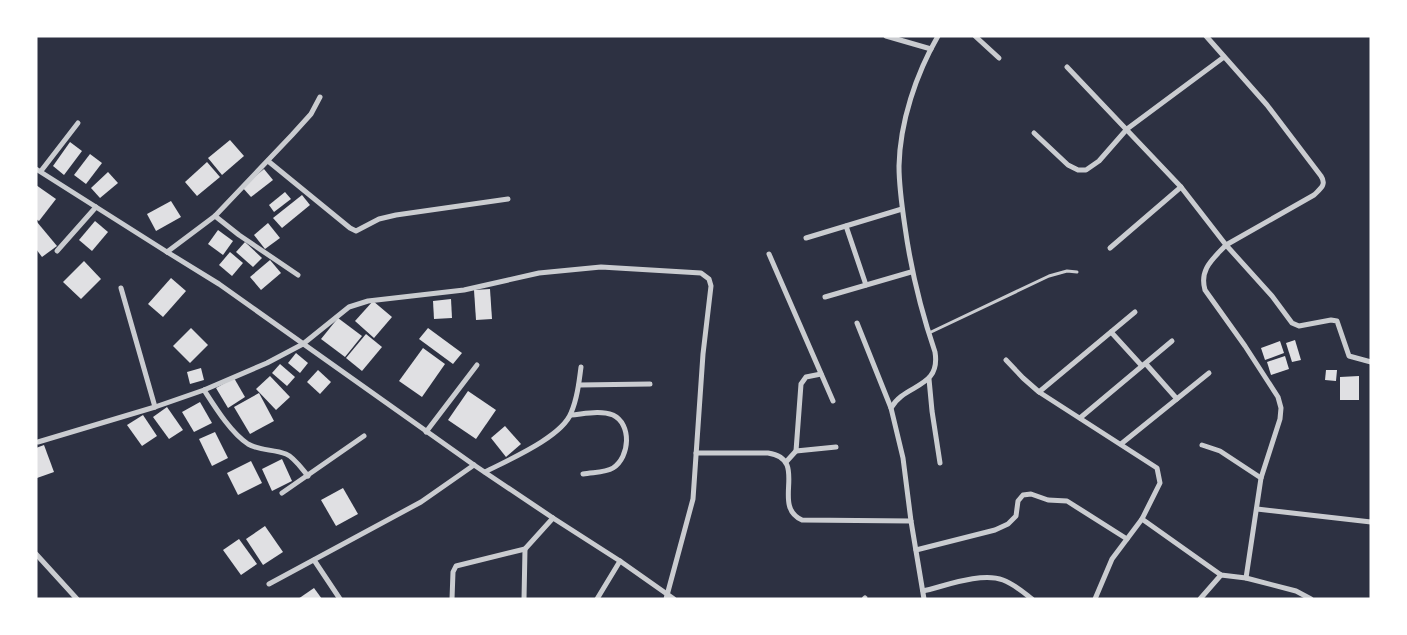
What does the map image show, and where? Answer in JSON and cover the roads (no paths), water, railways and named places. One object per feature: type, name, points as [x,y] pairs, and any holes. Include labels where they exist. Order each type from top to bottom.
[{"type":"street","points":[[886,36],[931,49]]},
{"type":"street","points":[[890,408],[894,402],[929,378],[936,369],[937,364],[936,352],[912,272],[902,208],[899,166],[904,124],[914,91],[938,36]]},
{"type":"street","points":[[975,36],[999,58]]},
{"type":"street","points":[[1206,36],[1268,105],[1324,182],[1323,186],[1314,195],[1226,244],[1206,268],[1202,280],[1205,290],[1278,397],[1281,408],[1280,419],[1261,478],[1258,509],[1246,578]]},
{"type":"street","points":[[1034,133],[1068,165],[1078,170],[1086,170],[1099,161],[1127,129],[1224,57]]},
{"type":"street","points":[[1067,67],[1181,187],[1226,244],[1272,296],[1292,323],[1299,326],[1331,320],[1337,321],[1349,356],[1371,362]]},
{"type":"street","points":[[167,252],[215,216],[310,114],[320,97]]},
{"type":"street","points":[[78,123],[38,170],[219,284],[426,432],[620,561],[667,597],[674,599]]},
{"type":"street","points":[[268,161],[356,231],[379,219],[392,216],[508,199]]},
{"type":"street","points":[[1110,248],[1181,187]]},
{"type":"street","points":[[57,251],[96,207]]},
{"type":"street","points":[[806,238],[902,208]]},
{"type":"street","points":[[215,216],[298,275]]},
{"type":"street","points":[[846,226],[866,285]]},
{"type":"street","points":[[768,254],[834,401]]},
{"type":"street","points":[[38,442],[155,407],[204,390],[267,363],[303,344],[349,307],[368,301],[464,290],[539,273],[601,267],[701,273],[709,279],[711,286],[703,354],[693,498],[667,597]]},
{"type":"street","points":[[825,297],[912,272]]},
{"type":"street","points":[[121,288],[155,407]]},
{"type":"street","points":[[1039,392],[1135,312]]},
{"type":"street","points":[[857,323],[890,408],[904,458],[911,520],[924,599]]},
{"type":"street","points":[[1111,332],[1177,399]]},
{"type":"street","points":[[1080,418],[1172,342]]},
{"type":"street","points":[[1006,360],[1039,392],[1157,468],[1160,482],[1142,519],[1112,559],[1095,599]]},
{"type":"street","points":[[426,432],[477,365]]},
{"type":"street","points":[[485,472],[546,440],[571,415],[579,385],[581,367]]},
{"type":"street","points":[[1121,444],[1209,373]]},
{"type":"street","points":[[796,452],[801,384],[806,378],[821,374]]},
{"type":"street","points":[[929,378],[940,463]]},
{"type":"street","points":[[579,385],[650,384]]},
{"type":"street","points":[[204,390],[219,413],[248,444],[265,451],[290,456],[308,476]]},
{"type":"street","points":[[571,415],[601,412],[612,415],[620,420],[625,429],[625,452],[618,464],[611,470],[583,474]]},
{"type":"street","points":[[282,494],[364,436]]},
{"type":"street","points":[[1202,445],[1220,451],[1261,478]]},
{"type":"street","points":[[786,462],[796,452],[836,447]]},
{"type":"street","points":[[696,453],[778,454],[788,465],[791,512],[796,518],[802,520],[911,520]]},
{"type":"street","points":[[269,584],[421,502],[474,465]]},
{"type":"street","points":[[916,550],[995,530],[1008,524],[1016,516],[1018,501],[1023,495],[1031,494],[1048,500],[1067,501],[1127,538]]},
{"type":"street","points":[[1258,509],[1371,522]]},
{"type":"street","points":[[452,599],[453,572],[456,566],[525,550],[553,518]]},
{"type":"street","points":[[1142,519],[1221,575],[1246,578],[1296,591],[1311,599]]},
{"type":"street","points":[[524,599],[525,550]]},
{"type":"street","points":[[36,554],[76,598]]},
{"type":"street","points":[[314,560],[340,599]]},
{"type":"street","points":[[597,599],[620,561]]},
{"type":"street","points":[[1200,599],[1221,575]]},
{"type":"street","points":[[923,591],[967,580],[1001,579],[1032,599]]},
{"type":"lane","points":[[929,333],[1049,276],[1067,271],[1078,272]]}]
